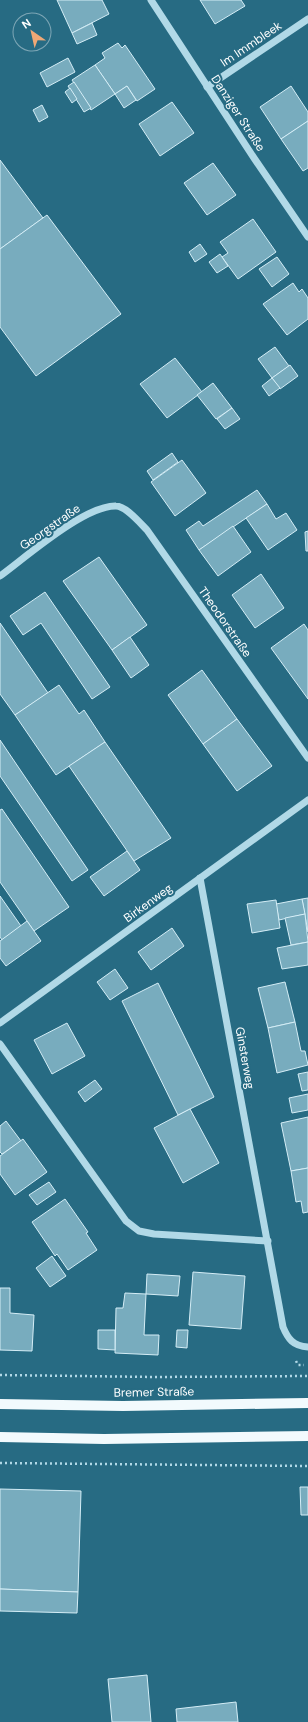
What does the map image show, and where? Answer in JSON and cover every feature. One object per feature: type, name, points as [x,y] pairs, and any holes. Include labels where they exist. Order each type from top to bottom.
[{"type":"main road","name":"Bremer Straße","points":[[0,1404],[123,1406],[308,1403]]},
{"type":"main road","points":[[0,1437],[104,1439],[308,1436]]},
{"type":"street","name":"Danziger Straße","points":[[151,0],[207,87],[308,237]]},
{"type":"street","name":"Im Immbleek","points":[[207,87],[308,19]]},
{"type":"street","name":"Georgstraße","points":[[0,576],[78,518],[98,509],[118,506]]},
{"type":"street","name":"Theodorstraße","points":[[118,506],[133,515],[147,530],[308,758]]},
{"type":"street","name":"Birkenweg","points":[[0,1023],[308,800]]},
{"type":"street","name":"Ginsterweg","points":[[200,878],[283,1327],[292,1343],[308,1347]]},
{"type":"street","points":[[0,1044],[126,1221],[139,1231],[154,1234],[268,1241]]},
{"type":"path","points":[[0,1375],[155,1377],[308,1376]]},
{"type":"path","points":[[0,1463],[308,1466]]},
{"type":"building","points":[[57,0],[102,0],[109,14],[72,33]]},
{"type":"building","points":[[200,0],[241,0],[245,6],[215,24]]},
{"type":"building","points":[[92,23],[97,35],[77,44],[72,33]]},
{"type":"building","points":[[118,43],[122,48],[125,45],[155,89],[137,101],[127,86],[115,94],[95,65],[105,58],[102,53]]},
{"type":"building","points":[[68,58],[75,72],[47,87],[40,73]]},
{"type":"building","points":[[95,65],[115,94],[91,110],[72,80]]},
{"type":"building","points":[[74,82],[91,108],[84,112],[68,86]]},
{"type":"building","points":[[127,86],[136,100],[124,108],[115,94]]},
{"type":"building","points":[[291,86],[308,112],[308,121],[281,139],[260,107]]},
{"type":"building","points":[[70,88],[77,99],[72,103],[65,92]]},
{"type":"building","points":[[172,102],[194,133],[160,156],[139,124]]},
{"type":"building","points":[[42,105],[48,117],[39,122],[33,110]]},
{"type":"building","points":[[308,121],[308,168],[303,171],[281,139]]},
{"type":"building","points":[[0,160],[43,218],[0,249]]},
{"type":"building","points":[[213,163],[236,195],[207,215],[184,183]]},
{"type":"building","points":[[47,215],[121,314],[36,376],[0,327],[0,249]]},
{"type":"building","points":[[253,219],[276,252],[238,279],[222,257],[228,253],[220,242]]},
{"type":"building","points":[[200,244],[207,254],[195,262],[189,252]]},
{"type":"building","points":[[220,254],[228,266],[217,273],[209,262]]},
{"type":"building","points":[[277,257],[289,274],[272,287],[259,269]]},
{"type":"building","points":[[293,283],[299,292],[302,289],[308,298],[308,319],[287,335],[263,304]]},
{"type":"building","points":[[275,347],[289,366],[272,378],[258,359]]},
{"type":"building","points":[[175,358],[202,392],[167,418],[140,384]]},
{"type":"building","points":[[290,365],[298,376],[280,389],[272,378]]},
{"type":"building","points":[[272,378],[280,388],[269,396],[262,386]]},
{"type":"building","points":[[213,383],[232,408],[216,419],[197,395]]},
{"type":"building","points":[[232,408],[240,419],[225,429],[217,419]]},
{"type":"building","points":[[172,453],[178,462],[153,480],[147,471]]},
{"type":"building","points":[[182,460],[206,493],[175,516],[151,482]]},
{"type":"building","points":[[257,490],[267,504],[199,550],[186,530],[199,521],[203,526]]},
{"type":"building","points":[[267,504],[276,519],[286,513],[297,530],[268,550],[246,518]]},
{"type":"building","points":[[233,526],[251,552],[218,576],[199,550]]},
{"type":"building","points":[[308,531],[308,551],[306,551],[305,532]]},
{"type":"building","points":[[99,557],[147,625],[112,650],[63,581]]},
{"type":"building","points":[[261,574],[284,608],[255,628],[232,595]]},
{"type":"building","points":[[45,592],[110,687],[92,699],[41,623],[23,635],[10,616]]},
{"type":"building","points":[[0,623],[48,693],[15,715],[0,694]]},
{"type":"building","points":[[304,624],[308,630],[308,699],[271,648]]},
{"type":"building","points":[[130,637],[149,665],[131,678],[112,650]]},
{"type":"building","points":[[202,670],[237,719],[203,744],[168,695]]},
{"type":"building","points":[[59,685],[79,714],[84,710],[105,742],[56,775],[15,715]]},
{"type":"building","points":[[237,719],[272,766],[237,791],[203,744]]},
{"type":"building","points":[[0,740],[88,870],[72,881],[0,776]]},
{"type":"building","points":[[105,742],[171,838],[134,861],[69,766]]},
{"type":"building","points":[[2,809],[69,907],[34,931],[0,882],[0,810]]},
{"type":"building","points":[[127,851],[140,870],[104,896],[90,877]]},
{"type":"building","points":[[0,896],[21,926],[2,940],[0,937]]},
{"type":"building","points":[[308,898],[308,932],[302,899]]},
{"type":"building","points":[[302,899],[305,914],[279,920],[276,904]]},
{"type":"building","points":[[276,900],[280,928],[252,933],[247,904]]},
{"type":"building","points":[[305,914],[308,942],[291,945],[285,918]]},
{"type":"building","points":[[27,921],[41,941],[6,966],[0,958],[0,941]]},
{"type":"building","points":[[172,928],[184,946],[151,970],[138,952]]},
{"type":"building","points":[[308,942],[308,965],[282,969],[277,948]]},
{"type":"building","points":[[115,969],[128,988],[110,1000],[97,982]]},
{"type":"building","points":[[285,982],[295,1022],[268,1028],[258,988]]},
{"type":"building","points":[[158,983],[214,1097],[178,1115],[122,1001]]},
{"type":"building","points":[[295,1022],[301,1051],[305,1051],[308,1065],[277,1073],[268,1028]]},
{"type":"building","points":[[67,1023],[85,1056],[52,1074],[34,1040]]},
{"type":"building","points":[[308,1072],[308,1090],[302,1091],[298,1074]]},
{"type":"building","points":[[95,1080],[102,1089],[85,1102],[78,1092]]},
{"type":"building","points":[[308,1094],[308,1110],[292,1113],[289,1098]]},
{"type":"building","points":[[190,1109],[219,1163],[183,1183],[154,1128]]},
{"type":"building","points":[[308,1117],[308,1168],[291,1171],[281,1123]]},
{"type":"building","points":[[6,1121],[21,1141],[2,1154],[0,1152],[0,1126]]},
{"type":"building","points":[[23,1139],[47,1172],[15,1195],[0,1174],[0,1156]]},
{"type":"building","points":[[308,1168],[308,1212],[303,1213],[301,1201],[296,1202],[291,1171]]},
{"type":"building","points":[[49,1182],[56,1192],[37,1205],[29,1195]]},
{"type":"building","points":[[65,1199],[88,1232],[86,1233],[97,1250],[68,1270],[57,1254],[55,1256],[32,1222]]},
{"type":"building","points":[[52,1256],[66,1276],[50,1287],[36,1268]]},
{"type":"building","points":[[193,1272],[245,1276],[241,1329],[189,1325]]},
{"type":"building","points":[[147,1274],[180,1276],[178,1296],[146,1294]]},
{"type":"building","points":[[0,1288],[10,1288],[10,1313],[34,1315],[32,1351],[0,1350]]},
{"type":"building","points":[[125,1293],[146,1294],[144,1335],[159,1335],[158,1355],[115,1353],[116,1308],[123,1308]]},
{"type":"building","points":[[98,1330],[115,1330],[115,1350],[98,1349]]},
{"type":"building","points":[[177,1330],[188,1330],[187,1348],[176,1347]]},
{"type":"building","points":[[300,1487],[308,1487],[308,1515],[301,1515]]},
{"type":"building","points":[[0,1489],[81,1491],[78,1592],[0,1589]]},
{"type":"building","points":[[0,1589],[78,1592],[77,1613],[0,1611]]},
{"type":"building","points":[[147,1675],[151,1722],[112,1722],[108,1679]]},
{"type":"building","points":[[236,1702],[238,1722],[177,1722],[176,1709]]}]
